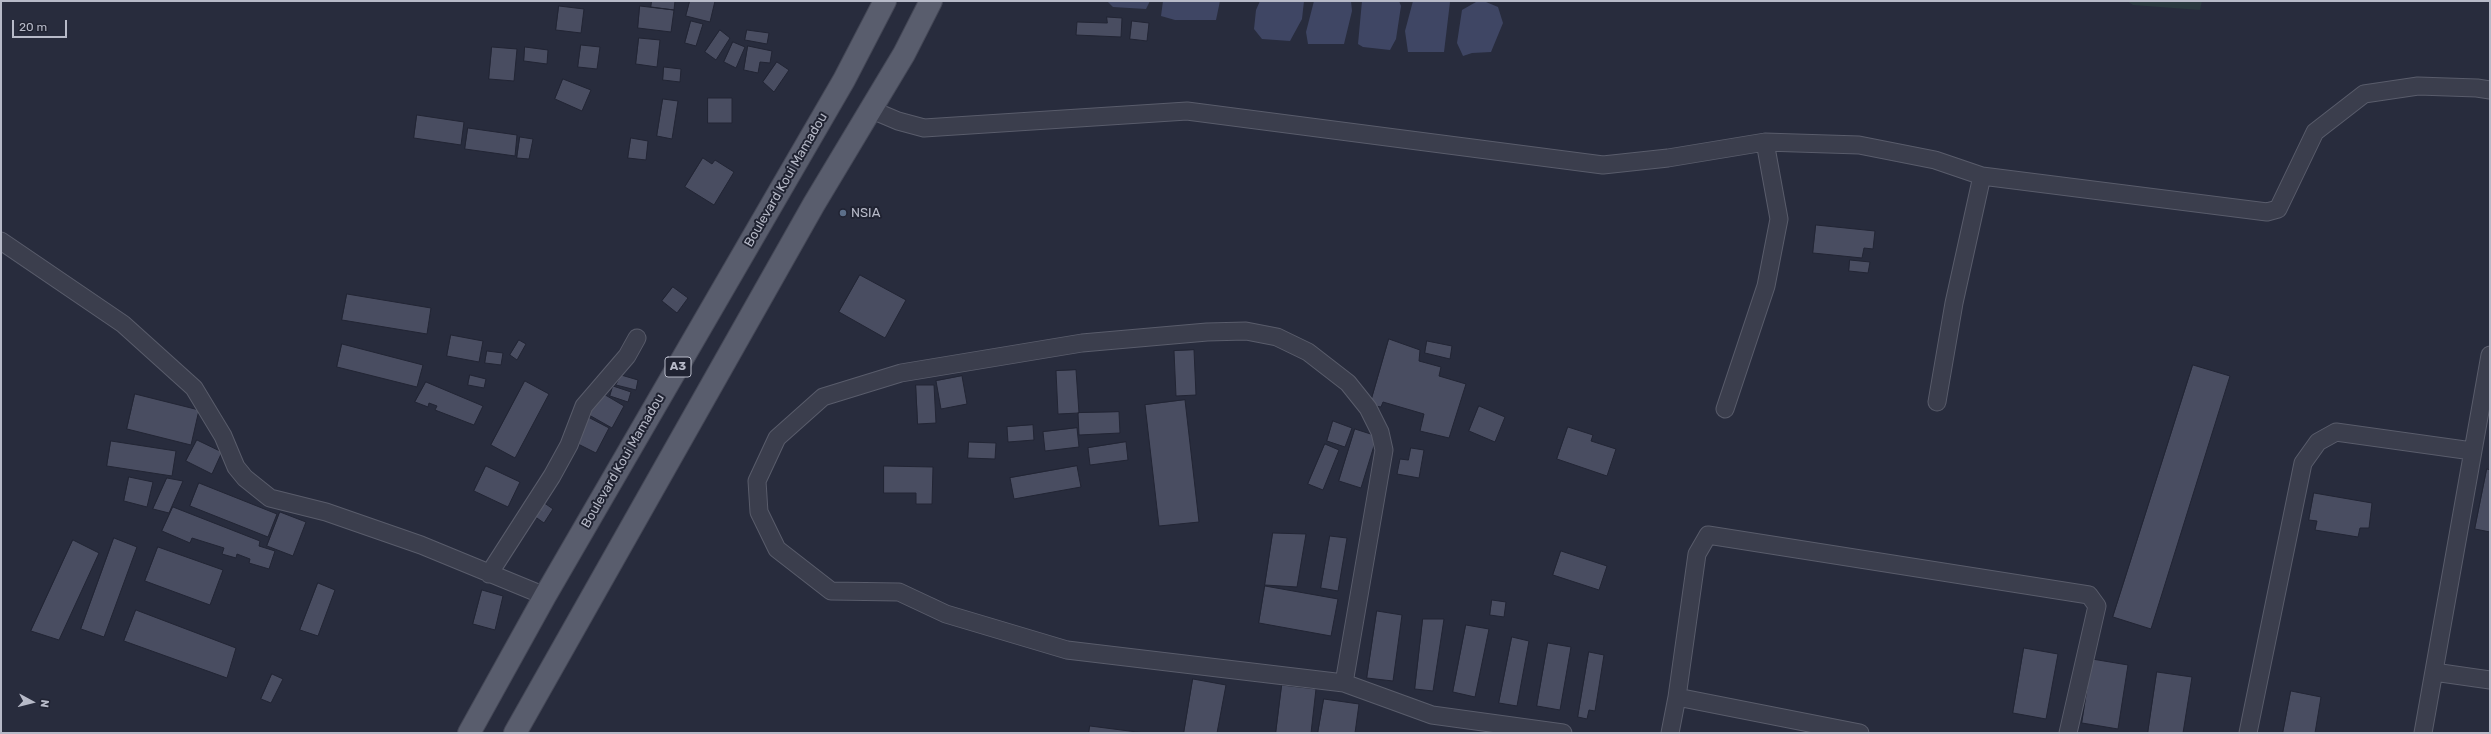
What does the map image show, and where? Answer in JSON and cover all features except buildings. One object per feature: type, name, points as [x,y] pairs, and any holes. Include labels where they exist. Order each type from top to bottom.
[{"type":"main road","name":"Boulevard Koui Mamadou","points":[[469,733],[545,596],[844,80],[885,1]]},
{"type":"main road","points":[[515,733],[802,224],[872,110],[931,1]]},
{"type":"street","points":[[872,110],[898,121],[924,128],[1187,111],[1603,165],[1668,158],[1765,142],[1859,145],[1935,160],[1982,176],[2267,212],[2278,209],[2315,132],[2364,94],[2418,86],[2477,88],[2490,90]]},
{"type":"street","points":[[1725,409],[1766,286],[1779,220],[1765,142]]},
{"type":"street","points":[[1938,402],[1954,302],[1982,176]]},
{"type":"street","points":[[1,241],[123,324],[194,388],[223,436],[236,467],[245,478],[270,498],[326,512],[421,545],[545,596]]},
{"type":"street","points":[[1344,683],[1384,450],[1380,432],[1368,408],[1348,383],[1308,352],[1277,337],[1246,331],[1207,332],[1082,343],[901,373],[823,397],[777,438],[757,481],[759,512],[777,549],[831,591],[899,592],[946,614],[1067,650],[1344,683],[1432,715],[1563,733]]},
{"type":"street","points":[[489,574],[552,476],[569,445],[584,406],[627,356],[637,338]]},
{"type":"street","points":[[2423,733],[2490,355]]},
{"type":"street","points":[[2248,733],[2303,463],[2318,442],[2336,432],[2472,451]]},
{"type":"street","points":[[1670,733],[1677,697],[1697,554],[1708,535],[2089,595],[2097,606],[2068,733]]},
{"type":"street","points":[[2434,672],[2490,680]]},
{"type":"street","points":[[1677,697],[1860,733]]},
{"type":"shaded area","points":[[2127,1],[2202,1],[2200,10],[2133,5]]},
{"type":"water","points":[[1107,1],[1150,1],[1146,9],[1113,7]]},
{"type":"water","points":[[1163,1],[1220,1],[1216,20],[1175,20],[1161,16]]},
{"type":"water","points":[[1260,1],[1304,1],[1302,19],[1290,41],[1262,39],[1254,29],[1256,10]]},
{"type":"water","points":[[1314,1],[1351,1],[1352,11],[1344,44],[1308,44],[1306,32]]},
{"type":"water","points":[[1362,1],[1399,1],[1401,6],[1396,39],[1390,50],[1363,47],[1358,44]]},
{"type":"water","points":[[1413,1],[1450,2],[1444,52],[1408,52],[1405,31]]},
{"type":"water","points":[[1476,2],[1486,2],[1498,7],[1503,23],[1491,52],[1472,53],[1463,56],[1457,43],[1462,10]]},
{"type":"place","name":"NSIA","points":[[843,213]]}]
